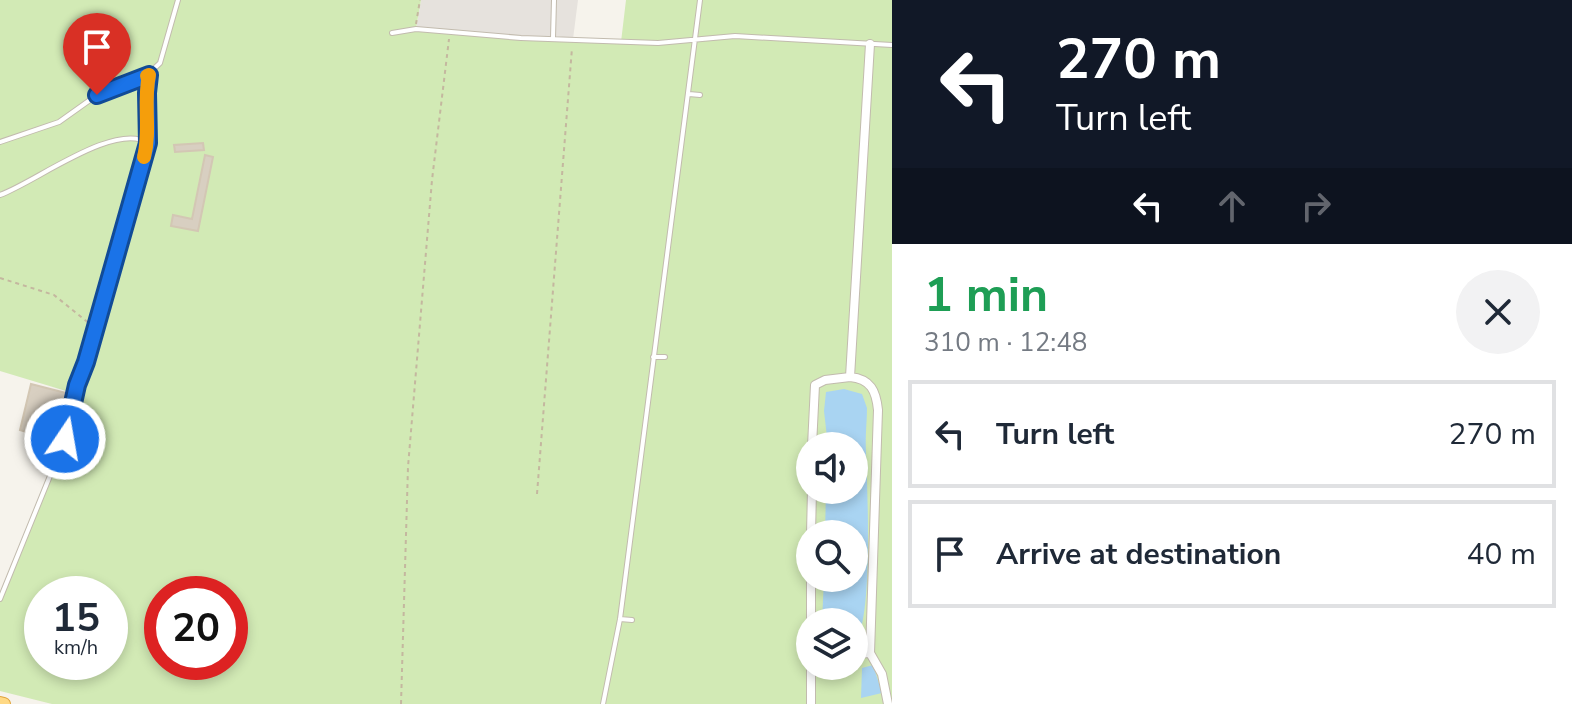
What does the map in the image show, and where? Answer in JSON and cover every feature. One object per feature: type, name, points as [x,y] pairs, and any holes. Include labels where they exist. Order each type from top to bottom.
[{"type":"street","points":[[850,377],[870,44]]},
{"type":"street","points":[[813,432],[815,385],[825,380],[850,377],[869,382],[878,410],[870,653],[882,674],[888,704]]},
{"type":"street","points":[[811,680],[811,704]]},
{"type":"lane","points":[[0,142],[59,122],[97,95],[149,75],[160,63],[178,0]]},
{"type":"lane","points":[[553,38],[554,0]]},
{"type":"lane","points":[[603,704],[620,619],[700,0]]},
{"type":"lane","points":[[392,33],[416,29],[658,43],[735,36],[892,45]]},
{"type":"lane","points":[[0,599],[65,439],[77,385],[148,143],[149,75]]},
{"type":"lane","points":[[689,94],[700,95]]},
{"type":"lane","points":[[0,195],[104,144],[134,137],[148,143]]},
{"type":"lane","points":[[653,357],[665,357]]},
{"type":"lane","points":[[620,619],[632,620]]},
{"type":"path","points":[[416,29],[420,0]]},
{"type":"path","points":[[401,704],[408,467],[432,180],[449,33]]},
{"type":"path","points":[[537,494],[573,39]]},
{"type":"path","points":[[0,278],[54,295],[94,327]]},
{"type":"shaded area","points":[[421,0],[578,0],[573,39],[416,29]]},
{"type":"green space","points":[[0,0],[421,0],[416,28],[449,33],[621,42],[626,0],[892,0],[892,704],[52,704],[0,691],[0,599],[65,439],[76,394],[0,371]]},
{"type":"water","points":[[844,389],[862,394],[867,408],[866,432],[826,432],[826,392]]},
{"type":"water","points":[[826,504],[868,504],[868,520],[825,520]]},
{"type":"water","points":[[823,592],[866,592],[864,608],[823,608]]},
{"type":"water","points":[[873,665],[882,693],[861,698],[862,680],[868,680],[868,666]]},
{"type":"building","points":[[203,143],[204,150],[175,152],[174,145]]},
{"type":"building","points":[[205,155],[213,157],[198,231],[171,226],[173,215],[192,219]]},
{"type":"building","points":[[31,384],[66,393],[50,439],[20,430]]},
{"type":"slow traffic","points":[[144,157],[148,143],[147,76]]},
{"type":"route","points":[[65,439],[77,385],[145,156],[149,75],[97,95]]}]
